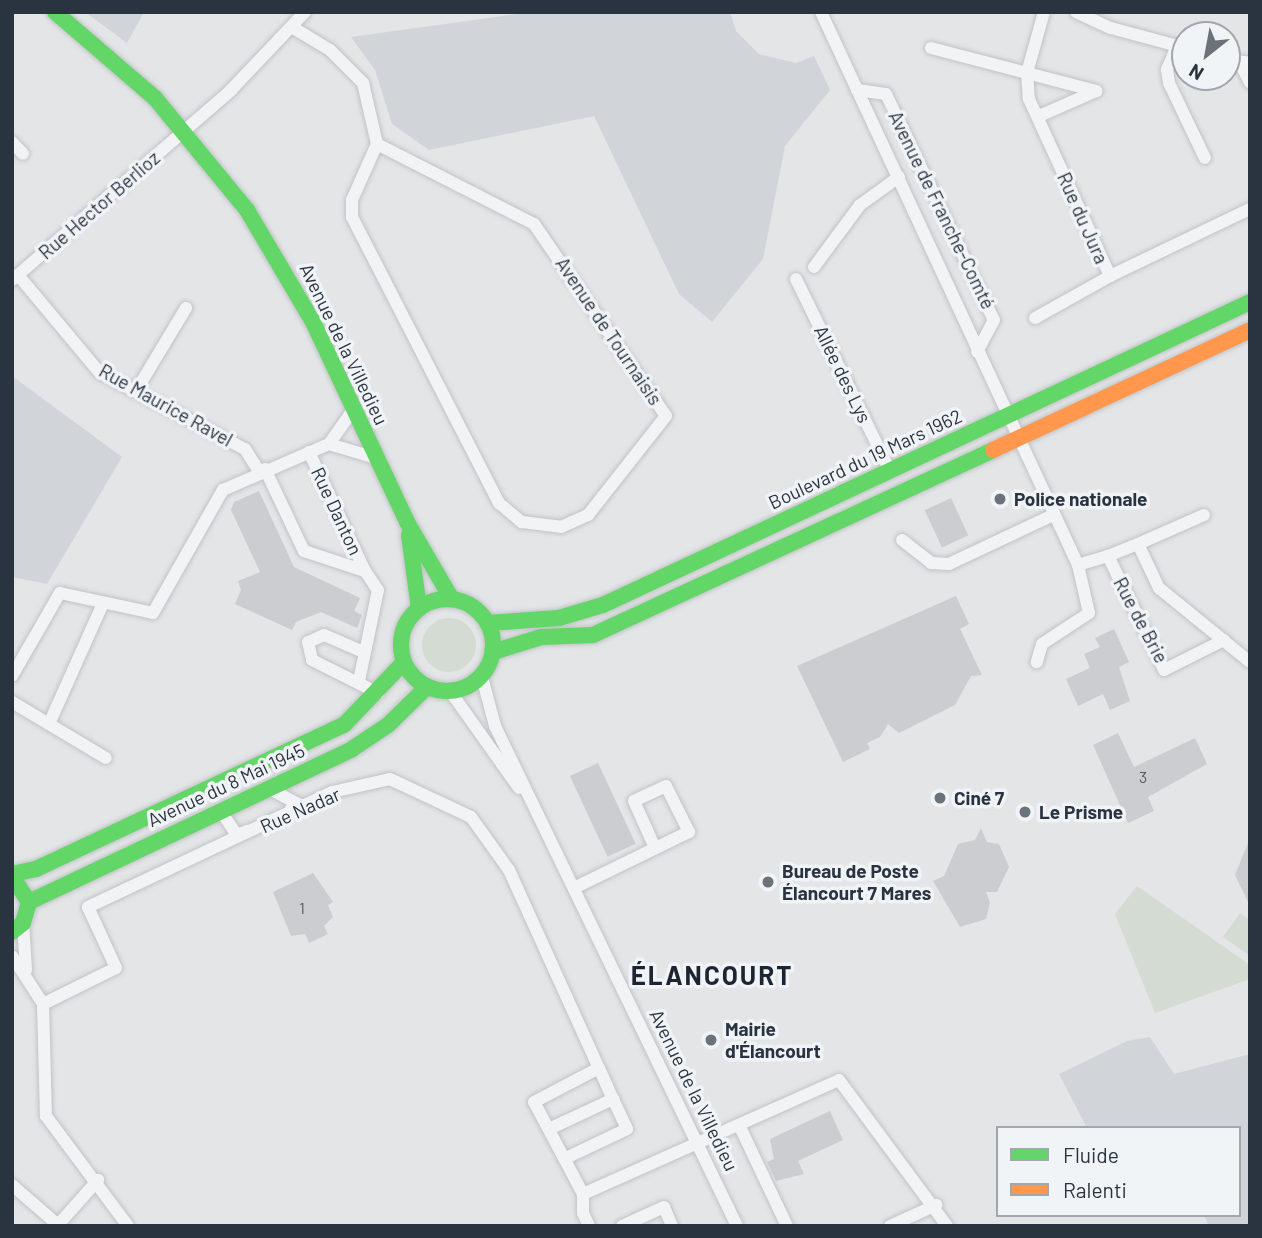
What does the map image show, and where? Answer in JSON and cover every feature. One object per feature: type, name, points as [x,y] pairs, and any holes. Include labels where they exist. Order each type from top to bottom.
[{"type":"street","name":"Avenue de la Villedieu","points":[[55,12],[184,130],[264,235],[313,322],[407,522],[450,598]]},
{"type":"street","name":"Rue Hector Berlioz","points":[[15,277],[295,29],[305,12]]},
{"type":"street","name":"Avenue de Franche-Comté","points":[[821,12],[899,177],[1016,439],[1078,565],[1089,613],[1042,644],[1037,662]]},
{"type":"street","name":"Rue du Jura","points":[[1044,12],[1027,73],[1037,117],[1110,276],[1250,209]]},
{"type":"street","points":[[1076,12],[1171,44]]},
{"type":"street","points":[[295,29],[330,50],[363,83],[377,144]]},
{"type":"street","points":[[931,48],[1096,91],[1037,117]]},
{"type":"street","points":[[1171,63],[1167,70],[1171,87]]},
{"type":"street","points":[[1245,63],[1250,83]]},
{"type":"street","name":"Avenue de Franche-Comté","points":[[857,90],[886,94],[994,320],[977,352]]},
{"type":"street","points":[[1173,91],[1205,158]]},
{"type":"street","points":[[12,142],[23,154]]},
{"type":"street","name":"Avenue de Tournaisis","points":[[377,144],[534,224],[666,416],[588,515],[561,527],[522,522],[499,503],[352,217],[352,200],[377,144]]},
{"type":"street","points":[[814,267],[860,205],[899,177]]},
{"type":"street","points":[[1035,318],[1110,276]]},
{"type":"street","name":"Rue Maurice Ravel","points":[[15,277],[100,373],[245,449],[262,470]]},
{"type":"street","name":"Allée des Lys","points":[[796,279],[890,469]]},
{"type":"street","name":"Boulevard du 19 Mars 1962","points":[[488,623],[559,618],[603,605],[1250,302]]},
{"type":"street","points":[[136,391],[187,308]]},
{"type":"street","points":[[494,652],[541,637],[593,635],[1250,331]]},
{"type":"street","points":[[12,676],[60,593],[153,613],[223,490],[262,470],[329,444],[353,410]]},
{"type":"street","points":[[329,444],[376,458]]},
{"type":"street","name":"Rue Danton","points":[[309,452],[365,571],[378,590],[361,651],[359,681]]},
{"type":"street","name":"Rue Danton","points":[[262,470],[304,551],[365,571]]},
{"type":"street","points":[[902,540],[940,565],[1053,515]]},
{"type":"street","points":[[1138,544],[1204,515]]},
{"type":"street","name":"Avenue de la Villedieu","points":[[407,522],[419,608]]},
{"type":"street","name":"Rue de Brie","points":[[1078,565],[1138,544],[1159,588],[1224,640],[1164,670],[1108,556]]},
{"type":"street","points":[[450,598],[473,606],[488,623],[494,652],[482,677],[450,691],[427,687],[404,662],[404,626],[419,608],[450,598]]},
{"type":"street","points":[[49,724],[103,603]]},
{"type":"street","points":[[361,651],[324,635],[309,642],[312,660],[359,681],[377,693]]},
{"type":"street","points":[[1224,640],[1250,662]]},
{"type":"street","name":"Avenue du 8 Mai 1945","points":[[404,662],[377,693],[344,724],[36,869],[12,875],[29,902],[352,749],[388,725],[427,687]]},
{"type":"street","name":"Avenue de la Villedieu","points":[[482,677],[488,709],[737,1226]]},
{"type":"street","name":"Avenue de la Villedieu","points":[[450,691],[541,820]]},
{"type":"street","points":[[12,702],[106,758]]},
{"type":"street","name":"Rue Nadar","points":[[43,1004],[116,968],[88,906],[332,792],[390,779],[471,817],[509,870],[627,1129],[566,1158]]},
{"type":"street","points":[[576,887],[689,832],[666,786],[635,801],[655,848]]},
{"type":"street","points":[[220,810],[237,835],[300,805],[268,788]]},
{"type":"street","points":[[29,902],[18,928],[26,970],[43,1004],[46,1116],[98,1180],[128,1226]]},
{"type":"street","points":[[12,956],[26,970]]},
{"type":"street","points":[[589,1226],[583,1213],[583,1194],[534,1101],[599,1068]]},
{"type":"street","points":[[583,1194],[740,1127],[839,1080],[853,1105],[880,1129],[936,1205],[947,1226]]},
{"type":"street","points":[[549,1129],[613,1099]]},
{"type":"street","points":[[740,1127],[787,1226]]},
{"type":"street","points":[[12,1185],[58,1226],[98,1180]]},
{"type":"street","points":[[890,1226],[936,1205]]},
{"type":"street","points":[[622,1226],[663,1207],[672,1226]]},
{"type":"shaded area","points":[[85,12],[144,12],[127,43]]},
{"type":"shaded area","points":[[532,12],[730,12],[736,31],[759,54],[796,63],[814,56],[830,90],[785,146],[763,259],[712,322],[679,294],[594,116],[429,150],[392,124],[375,70],[351,37]]},
{"type":"shaded area","points":[[12,376],[122,457],[47,584],[12,577]]},
{"type":"shaded area","points":[[449,618],[468,626],[476,645],[468,664],[449,672],[430,664],[422,645],[430,626]]},
{"type":"shaded area","points":[[1137,886],[1250,965],[1250,979],[1155,1013],[1115,914]]},
{"type":"shaded area","points":[[1240,913],[1250,920],[1250,956],[1223,937]]},
{"type":"shaded area","points":[[1150,1037],[1174,1074],[1250,1054],[1250,1226],[1209,1226],[1205,1217],[1241,1217],[1241,1126],[1086,1126],[1059,1074],[1127,1041]]},
{"type":"building","points":[[259,491],[294,567],[360,598],[354,611],[362,615],[357,628],[321,612],[296,622],[292,630],[235,604],[241,590],[238,581],[260,572],[231,510],[234,502]]},
{"type":"building","points":[[951,498],[968,535],[942,547],[925,510]]},
{"type":"building","points":[[956,596],[969,624],[960,629],[982,675],[971,676],[955,705],[899,733],[888,724],[880,737],[867,743],[870,749],[843,762],[797,666]]},
{"type":"building","points":[[1114,629],[1129,662],[1119,667],[1130,701],[1110,710],[1103,694],[1078,706],[1066,679],[1090,668],[1084,654],[1100,647],[1095,638]]},
{"type":"building","points":[[1118,733],[1134,767],[1195,738],[1207,764],[1148,797],[1154,811],[1128,823],[1093,745]]},
{"type":"building","points":[[598,763],[636,844],[608,857],[570,776]]},
{"type":"building","points":[[981,828],[987,842],[999,844],[1009,867],[997,892],[986,892],[990,903],[986,919],[960,927],[933,881],[944,876],[958,844],[975,840]]},
{"type":"building","points":[[1250,838],[1250,906],[1235,875]]},
{"type":"building","points":[[313,873],[333,902],[328,905],[333,917],[324,926],[328,934],[309,943],[305,934],[291,936],[273,892]]},
{"type":"building","points":[[830,1111],[843,1140],[798,1161],[804,1174],[776,1181],[767,1162],[774,1159],[770,1139]]},
{"type":"traffic: fast","points":[[55,12],[155,98],[247,210],[313,322],[407,522],[451,598]]},
{"type":"traffic: fast","points":[[488,623],[559,618],[603,605],[1250,302]]},
{"type":"traffic: fast","points":[[493,652],[541,637],[593,635],[993,450]]},
{"type":"traffic: fast","points":[[409,535],[419,608]]},
{"type":"traffic: fast","points":[[438,599],[456,599],[473,606],[486,619],[493,636],[493,645],[493,654],[486,671],[473,684],[456,691],[438,691],[421,684],[408,671],[401,654],[401,636],[408,619],[421,606],[438,599]]},
{"type":"traffic: fast","points":[[12,874],[36,869],[344,725],[404,662]]},
{"type":"traffic: fast","points":[[29,902],[352,749],[388,725],[427,687]]},
{"type":"traffic: fast","points":[[12,876],[29,902],[23,923],[12,932]]},
{"type":"traffic: slow","points":[[993,450],[1250,330]]},
{"type":"place","name":"Police nationale","points":[[1000,499]]},
{"type":"place","name":"Ciné 7","points":[[940,798]]},
{"type":"place","name":"Le Prisme","points":[[1025,812]]},
{"type":"place","name":"Bureau de Poste Élancourt 7 Mares","points":[[768,882]]},
{"type":"place","name":"Mairie d'Élancourt","points":[[711,1040]]},
{"type":"district","name":"ÉLANCOURT","points":[[712,975]]}]
